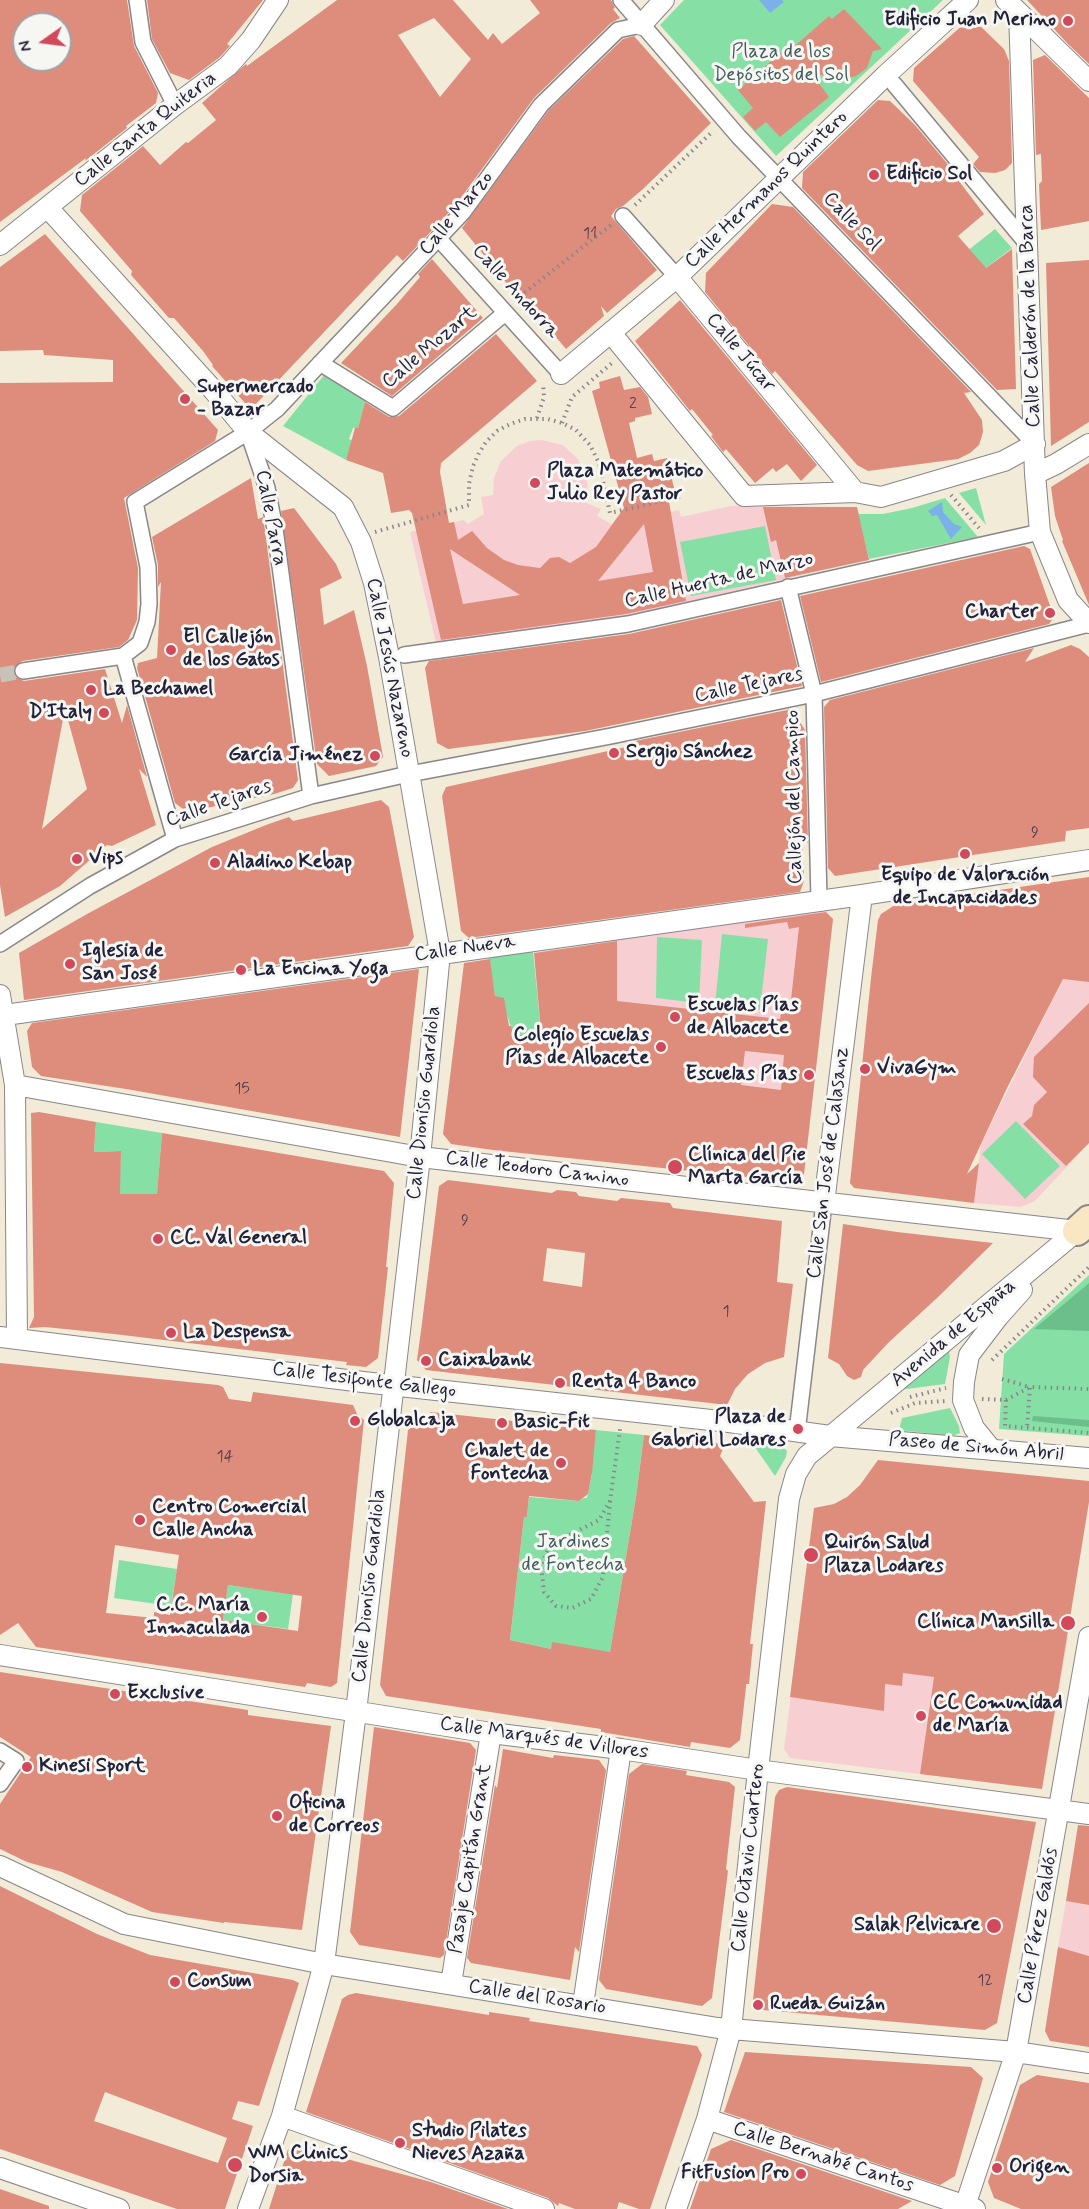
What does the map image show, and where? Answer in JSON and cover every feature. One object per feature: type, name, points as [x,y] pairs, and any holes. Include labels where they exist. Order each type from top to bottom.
[{"type":"street","points":[[137,0],[143,42],[175,105]]},
{"type":"street","name":"Calle Santa Quiteria","points":[[0,245],[175,105],[228,66],[251,40],[278,0]]},
{"type":"street","name":"Calle Sol","points":[[621,0],[640,25],[739,137],[1035,444]]},
{"type":"street","name":"Calle Marzo","points":[[123,656],[140,643],[147,622],[149,604],[148,567],[135,502],[248,432],[277,409],[463,212],[541,105],[618,30],[640,25],[664,0]]},
{"type":"street","name":"Calle Hermanos Quintero","points":[[561,374],[677,277],[779,177],[968,0]]},
{"type":"street","points":[[1013,7],[1089,81]]},
{"type":"street","name":"Calle Calderón de la Barca","points":[[1013,7],[1028,245],[1035,474],[1040,532],[1068,600],[1089,624]]},
{"type":"street","points":[[894,84],[1028,245]]},
{"type":"street","name":"Calle Parra","points":[[48,208],[214,391],[248,432],[267,488],[275,529],[311,796]]},
{"type":"street","name":"Calle Júcar","points":[[623,216],[677,277],[855,492]]},
{"type":"street","name":"Calle Andorra","points":[[438,238],[561,374]]},
{"type":"street","name":"Calle Mozart","points":[[320,363],[393,408],[504,311]]},
{"type":"street","points":[[611,333],[744,496],[855,492],[881,497],[1004,461],[1035,444]]},
{"type":"street","name":"Calle Jesús Nazareno","points":[[248,432],[343,507],[362,542],[374,582],[385,636],[440,953]]},
{"type":"street","points":[[1035,474],[1089,444]]},
{"type":"street","name":"Calle Huerta de Marzo","points":[[404,655],[628,624],[1040,532]]},
{"type":"street","name":"Callejón del Campico","points":[[788,587],[814,694],[819,900]]},
{"type":"street","name":"Calle Tejares","points":[[0,944],[90,886],[175,839],[311,796],[409,774],[611,736],[814,694],[1089,624]]},
{"type":"street","points":[[23,671],[123,656],[175,839]]},
{"type":"street","name":"Calle Nueva","points":[[5,1015],[862,895],[1089,860]]},
{"type":"street","name":"Calle San José de Calasanz","points":[[797,1432],[862,895]]},
{"type":"street","name":"Calle Dionisio Guardiola","points":[[248,2209],[282,2116],[324,1964],[357,1712],[420,1156],[440,953]]},
{"type":"street","points":[[0,995],[5,1015],[7,1084],[9,1338]]},
{"type":"street","name":"Calle Teodoro Camino","points":[[7,1084],[420,1156],[824,1203],[1083,1225]]},
{"type":"street","name":"Avenida de España","points":[[992,1450],[974,1428],[963,1400],[969,1355],[998,1317],[1083,1225]]},
{"type":"street","name":"Avenida de España","points":[[830,1436],[1083,1225]]},
{"type":"street","name":"Calle Tesifonte Gallego","points":[[9,1338],[393,1385],[729,1422],[797,1432]]},
{"type":"street","points":[[797,1432],[830,1436]]},
{"type":"street","name":"Paseo de Simón Abril","points":[[830,1436],[1089,1458]]},
{"type":"street","name":"Calle Octavio Cuartero","points":[[676,2209],[706,2119],[731,2029],[789,1499],[796,1474],[807,1456],[830,1436]]},
{"type":"street","name":"Calle Pérez Galdós","points":[[968,2208],[1016,2052],[1089,1637]]},
{"type":"street","name":"Calle Marqués de Villores","points":[[0,1655],[491,1733],[1089,1814]]},
{"type":"street","name":"Pasaje Capitán Grant","points":[[451,1984],[491,1733]]},
{"type":"street","points":[[583,2005],[621,1749]]},
{"type":"street","points":[[0,1751],[16,1761],[0,1784]]},
{"type":"street","name":"Calle del Rosario","points":[[0,1866],[124,1924],[324,1964],[731,2029],[1016,2052],[1089,2063]]},
{"type":"street","points":[[282,2116],[544,2209]]},
{"type":"street","name":"Calle Bernabé Cantos","points":[[706,2119],[968,2208]]},
{"type":"street","points":[[0,2168],[119,2209]]},
{"type":"path","points":[[504,311],[541,280]]},
{"type":"path","points":[[562,423],[572,397],[620,357]]},
{"type":"path","points":[[537,418],[544,397],[543,382]]},
{"type":"path","points":[[362,542],[377,531],[469,506],[469,484],[473,465],[486,441],[497,431],[525,419],[537,418],[562,423],[576,430],[590,445],[599,462],[610,513],[680,497]]},
{"type":"path","points":[[938,481],[992,542]]},
{"type":"path","points":[[1002,1379],[1030,1387],[1089,1389]]},
{"type":"path","points":[[891,1413],[915,1403],[1006,1400],[1030,1387]]},
{"type":"path","points":[[1027,1428],[1030,1387]]},
{"type":"path","points":[[1006,1400],[1005,1425],[1089,1433]]},
{"type":"path","points":[[610,1501],[599,1520],[550,1545],[541,1565],[544,1592],[556,1606],[572,1608],[591,1599],[603,1577],[610,1501],[623,1410]]},
{"type":"shaded area","points":[[541,440],[563,445],[578,459],[587,479],[586,503],[601,509],[597,516],[613,525],[679,510],[681,517],[731,506],[857,507],[869,559],[628,616],[436,643],[410,532],[464,520],[468,524],[484,514],[481,497],[493,495],[494,478],[501,461],[517,446]]},
{"type":"shaded area","name":"Colegio Escuelas Pías de Albacete","points":[[824,910],[833,919],[804,1174],[794,1182],[743,1177],[747,1144],[502,1038],[541,1032],[589,1030],[590,942]]},
{"type":"shaded area","points":[[1076,953],[1089,954],[1089,1143],[1035,1201],[1020,1207],[974,1203],[981,1144]]},
{"type":"shaded area","name":"CC Comunidad de María","points":[[1021,1631],[1068,1637],[1042,1789],[790,1758],[784,1749],[794,1672],[901,1686],[906,1638]]},
{"type":"shaded area","points":[[1066,1901],[1089,1905],[1089,1956],[1058,1947]]},
{"type":"green space","name":"Plaza de los Depósitos del Sol","points":[[684,0],[943,0],[776,156],[660,25]]},
{"type":"green space","points":[[995,229],[1012,248],[962,286],[947,267]]},
{"type":"green space","points":[[325,374],[366,399],[358,428],[353,428],[349,439],[353,441],[346,460],[283,426]]},
{"type":"green space","points":[[976,488],[986,525],[959,493]]},
{"type":"green space","points":[[945,498],[978,537],[869,559],[858,514],[883,514]]},
{"type":"green space","points":[[765,526],[776,580],[691,596],[680,542]]},
{"type":"green space","points":[[722,934],[768,939],[760,1010],[715,1005]]},
{"type":"green space","points":[[657,937],[702,940],[699,1003],[656,998]]},
{"type":"green space","points":[[533,950],[541,1032],[514,1036],[506,1012],[495,996],[489,957]]},
{"type":"green space","points":[[1016,1121],[1060,1166],[1025,1199],[982,1154]]},
{"type":"green space","points":[[96,1122],[162,1133],[157,1195],[119,1194],[121,1151],[94,1152]]},
{"type":"green space","points":[[1089,1275],[1089,1436],[999,1429],[1004,1354]]},
{"type":"green space","points":[[1089,1283],[1089,1331],[1034,1329]]},
{"type":"green space","points":[[949,1351],[945,1384],[899,1390],[943,1353]]},
{"type":"green space","points":[[950,1408],[960,1433],[952,1436],[899,1430],[902,1418]]},
{"type":"green space","points":[[1033,1416],[1089,1420],[1089,1427],[1032,1421]]},
{"type":"green space","name":"Jardines de Fontecha","points":[[596,1430],[644,1435],[610,1652],[551,1649],[510,1640],[524,1517],[527,1517],[529,1497],[579,1501],[587,1498],[592,1474]]},
{"type":"green space","points":[[752,1443],[783,1447],[787,1451],[775,1476]]},
{"type":"green space","points":[[119,1560],[177,1569],[171,1606],[114,1598]]},
{"type":"green space","points":[[228,1585],[293,1594],[288,1629],[223,1620]]},
{"type":"water","points":[[759,0],[782,0],[784,2],[770,13]]},
{"type":"water","points":[[942,502],[943,512],[954,524],[962,527],[951,539],[937,515],[932,516],[928,511]]},
{"type":"building","points":[[0,0],[127,0],[134,46],[158,93],[156,103],[85,161],[86,158],[0,222]]},
{"type":"building","points":[[147,0],[263,0],[227,44],[230,46],[220,57],[189,80],[170,73],[152,39]]},
{"type":"building","points":[[337,0],[453,0],[488,40],[493,33],[502,44],[540,13],[530,0],[611,0],[615,8],[613,9],[620,18],[611,23],[534,98],[455,206],[403,261],[397,255],[256,404],[245,403],[174,318],[169,318],[131,275],[132,271],[80,211],[82,195],[143,146],[160,165],[216,120],[202,103],[246,64],[247,66]],"holes":[[[434,18],[471,59],[440,97],[398,35]]]},
{"type":"building","name":"Edificio Juan Merino","points":[[1027,0],[1089,0],[1089,64],[1068,44]]},
{"type":"building","points":[[844,9],[882,49],[873,51],[867,68],[856,76],[848,78],[812,74],[829,97],[780,137],[766,122],[755,131],[743,117],[753,108],[738,90],[786,48],[789,51],[829,16],[832,19]]},
{"type":"building","points":[[976,22],[1004,49],[1009,61],[1012,163],[1005,170],[995,173],[980,172],[973,164],[979,157],[913,81],[914,68],[965,23]]},
{"type":"building","points":[[634,36],[711,123],[643,189],[616,209],[611,216],[657,270],[607,313],[601,306],[604,316],[566,349],[519,293],[516,295],[462,228],[548,111],[623,39]]},
{"type":"building","points":[[1045,55],[1089,98],[1089,221],[1041,230],[1039,184],[1042,181],[1041,154],[1036,155],[1033,60]]},
{"type":"building","points":[[878,100],[890,101],[915,125],[951,168],[949,168],[984,214],[958,236],[986,268],[1012,249],[1016,389],[997,390],[802,188],[803,172]]},
{"type":"building","points":[[772,204],[793,207],[971,392],[964,393],[982,420],[983,432],[979,445],[970,453],[958,459],[868,471],[857,465],[775,371],[772,374],[705,292],[706,273]]},
{"type":"building","points":[[45,234],[218,430],[215,441],[124,498],[138,568],[137,620],[128,640],[119,647],[22,661],[14,668],[15,677],[24,681],[105,669],[122,723],[127,705],[147,777],[139,769],[156,825],[112,846],[107,845],[60,886],[5,917],[0,885],[0,383],[113,382],[113,360],[44,355],[43,350],[0,351],[0,267]],"holes":[[[65,709],[87,789],[42,829]]]},
{"type":"building","points":[[432,259],[483,318],[392,396],[341,363],[397,304],[420,277],[418,274]]},
{"type":"building","points":[[1089,260],[1089,422],[1051,446],[1046,263]]},
{"type":"building","points":[[680,300],[817,465],[801,481],[787,464],[776,472],[773,468],[755,483],[726,449],[723,452],[711,436],[713,435],[692,409],[690,411],[635,341]]},
{"type":"building","points":[[496,334],[537,381],[441,463],[440,472],[449,523],[454,522],[458,540],[472,531],[487,548],[504,560],[518,565],[540,568],[550,558],[559,557],[570,563],[596,547],[624,508],[592,391],[600,388],[599,382],[620,376],[624,390],[640,387],[648,397],[652,414],[635,418],[635,421],[629,423],[637,458],[652,454],[654,461],[667,458],[674,488],[667,490],[686,601],[626,614],[441,640],[412,513],[409,510],[391,513],[383,473],[346,460],[365,402],[389,417],[399,416]],"holes":[[[644,524],[653,572],[598,581]],[[450,549],[462,557],[520,595],[463,604]]]},
{"type":"building","points":[[1089,463],[1089,605],[1062,541],[1055,516],[1051,487]]},
{"type":"building","points":[[251,478],[258,519],[263,517],[298,780],[293,788],[274,794],[187,812],[175,803],[137,668],[138,663],[157,658],[161,582],[158,587],[158,565],[152,537]]},
{"type":"building","points":[[763,507],[857,507],[869,560],[785,578],[776,540],[771,542]]},
{"type":"building","points":[[294,508],[336,564],[342,578],[320,589],[324,625],[354,610],[367,666],[383,757],[376,766],[329,776],[317,764],[281,511]]},
{"type":"building","points":[[1024,546],[1030,549],[1054,617],[1049,624],[821,682],[800,596]]},
{"type":"building","points":[[781,600],[802,686],[585,731],[448,749],[437,743],[425,668],[429,661],[629,634]]},
{"type":"building","points":[[1071,645],[1089,657],[1089,828],[1066,831],[1065,841],[835,876],[828,868],[824,707],[830,700],[1034,648],[1025,662]]},
{"type":"building","points":[[792,709],[805,730],[808,843],[802,836],[804,881],[800,892],[469,938],[461,931],[442,796],[446,787],[626,747],[625,743]]},
{"type":"building","points":[[381,800],[389,807],[414,937],[408,946],[24,1000],[19,953],[87,914],[212,847],[266,825],[289,817],[293,821]]},
{"type":"building","points":[[1089,877],[1089,982],[1063,979],[1007,1088],[967,1174],[979,1163],[974,1203],[854,1188],[850,1183],[871,978],[878,920],[881,914],[895,905]]},
{"type":"building","points":[[826,912],[833,919],[804,1174],[794,1182],[493,1150],[451,1144],[443,1134],[464,963],[490,959],[495,996],[504,998],[509,1026],[514,1036],[541,1032],[534,953],[617,941],[617,1001],[780,1019],[782,1007],[790,1009],[799,927],[789,929],[787,922],[745,928],[745,924]],"holes":[[[745,1051],[784,1055],[781,1090],[741,1085]]]},
{"type":"building","points":[[419,969],[400,1137],[41,1076],[32,1067],[27,1031],[32,1023]]},
{"type":"building","points":[[1089,1003],[1089,1143],[1066,1166],[1023,1124],[1032,1116],[1034,1105],[1047,1092],[1033,1077],[1034,1057]]},
{"type":"building","points":[[39,1112],[96,1122],[94,1152],[121,1151],[120,1194],[157,1194],[162,1133],[384,1171],[394,1183],[378,1358],[366,1367],[346,1365],[347,1362],[114,1334],[45,1327],[29,1328],[34,1317],[31,1113]]},
{"type":"building","points":[[448,1180],[552,1193],[557,1190],[576,1192],[579,1196],[617,1201],[621,1198],[670,1203],[673,1208],[782,1221],[777,1282],[793,1284],[784,1357],[765,1363],[748,1374],[735,1389],[727,1405],[426,1370],[417,1360],[439,1186]],"holes":[[[547,1248],[585,1253],[582,1287],[543,1281]]]},
{"type":"building","points":[[843,1224],[993,1243],[888,1343],[863,1370],[861,1377],[854,1380],[847,1376],[839,1364],[828,1358]]},
{"type":"building","points":[[0,1363],[218,1385],[223,1387],[229,1399],[251,1402],[253,1392],[353,1405],[357,1414],[364,1420],[337,1683],[331,1687],[307,1683],[305,1687],[36,1647],[18,1623],[0,1635]],"holes":[[[115,1545],[179,1555],[170,1615],[154,1612],[154,1618],[106,1613]],[[228,1585],[302,1596],[298,1631],[223,1620]]]},
{"type":"building","points":[[431,1412],[596,1430],[588,1494],[579,1501],[529,1496],[527,1517],[524,1517],[510,1640],[551,1649],[552,1642],[610,1652],[644,1435],[725,1444],[720,1456],[754,1502],[766,1501],[750,1644],[753,1644],[749,1684],[746,1684],[740,1740],[730,1748],[691,1742],[690,1747],[601,1732],[601,1729],[386,1696],[380,1685],[408,1430]]},
{"type":"building","points":[[878,1460],[1089,1481],[1089,1502],[1042,1789],[920,1774],[934,1677],[903,1673],[902,1686],[885,1684],[884,1711],[790,1697],[814,1508],[834,1504],[847,1497],[860,1485]]},
{"type":"building","points":[[0,1672],[248,1710],[248,1715],[331,1726],[302,1930],[224,1923],[152,1912],[62,1872],[27,1862],[0,1849],[0,1804],[31,1757],[0,1737]]},
{"type":"building","points":[[374,1727],[470,1743],[476,1750],[444,1955],[440,1958],[359,1945],[350,1932]]},
{"type":"building","points":[[503,1749],[553,1758],[554,1755],[599,1760],[606,1770],[579,1952],[575,1947],[570,1980],[471,1963],[467,1958]]},
{"type":"building","points":[[642,1764],[687,1771],[686,1775],[729,1782],[735,1787],[726,1869],[728,1871],[712,1998],[702,2006],[606,1989],[599,1980],[629,1774]]},
{"type":"building","points":[[787,1787],[1036,1822],[997,2023],[985,2030],[752,2009],[775,1797],[779,1790]]},
{"type":"building","points":[[1078,1825],[1089,1826],[1089,1905],[1066,1901]]},
{"type":"building","points":[[0,1886],[97,1934],[150,1955],[293,1980],[299,1983],[259,2106],[238,2101],[232,2119],[253,2126],[225,2209],[177,2209],[0,2149]],"holes":[[[105,2092],[227,2138],[218,2163],[94,2121]]]},
{"type":"building","points":[[1058,1947],[1089,1956],[1089,2047],[1050,2041],[1045,2031]]},
{"type":"building","points":[[356,1993],[489,2015],[489,2012],[530,2018],[529,2021],[697,2046],[702,2055],[650,2209],[639,2209],[619,2202],[617,2209],[575,2209],[559,2203],[558,2206],[548,2198],[306,2112],[342,1999]]},
{"type":"building","points":[[745,2052],[971,2067],[983,2078],[955,2176],[940,2185],[724,2112]]},
{"type":"building","points":[[1037,2075],[1089,2083],[1089,2209],[1021,2209],[994,2198],[988,2182],[1020,2085]]},
{"type":"building","points":[[731,2140],[912,2201],[898,2209],[690,2209],[711,2149]]},
{"type":"building","points":[[302,2144],[336,2156],[431,2182],[508,2209],[269,2209],[288,2149]]},
{"type":"building","points":[[0,2189],[49,2206],[49,2209],[0,2209]]},
{"type":"tunnel","points":[[0,675],[23,671]]},
{"type":"place","name":"Edificio Juan Merino","points":[[1068,21]]},
{"type":"place","name":"Edificio Sol","points":[[874,175]]},
{"type":"place","name":"Supermercado - Bazar","points":[[185,399]]},
{"type":"place","name":"Plaza Matemático Julio Rey Pastor","points":[[535,483]]},
{"type":"place","name":"Charter","points":[[1050,613]]},
{"type":"place","name":"El Callejón de los Gatos","points":[[171,650]]},
{"type":"place","name":"La Bechamel","points":[[91,690]]},
{"type":"place","name":"D'Italy","points":[[104,713]]},
{"type":"place","name":"Sergio Sánchez","points":[[614,753]]},
{"type":"place","name":"García Jiménez","points":[[375,756]]},
{"type":"place","name":"Equipo de Valoración de Incapacidades","points":[[965,854]]},
{"type":"place","name":"Vips","points":[[77,859]]},
{"type":"place","name":"Aladino Kebap","points":[[215,863]]},
{"type":"place","name":"Iglesia de San José","points":[[70,964]]},
{"type":"place","name":"La Encina Yoga","points":[[241,970]]},
{"type":"place","name":"Escuelas Pías de Albacete","points":[[675,1017]]},
{"type":"place","name":"Colegio Escuelas Pías de Albacete","points":[[661,1047]]},
{"type":"place","name":"VivaGym","points":[[865,1069]]},
{"type":"place","name":"Escuelas Pías","points":[[809,1075]]},
{"type":"place","name":"Clínica del Pie Marta García","points":[[675,1167]]},
{"type":"place","name":"CC. Val General","points":[[158,1239]]},
{"type":"place","name":"La Despensa","points":[[171,1333]]},
{"type":"place","name":"Caixabank","points":[[426,1361]]},
{"type":"place","name":"Renta 4 Banco","points":[[560,1383]]},
{"type":"place","name":"Globalcaja","points":[[355,1421]]},
{"type":"place","name":"Basic-Fit","points":[[502,1423]]},
{"type":"place","name":"Plaza de Gabriel Lodares","points":[[798,1429]]},
{"type":"place","name":"Chalet de Fontecha","points":[[561,1463]]},
{"type":"place","name":"Centro Comercial Calle Ancha","points":[[140,1520]]},
{"type":"place","name":"Quirón Salud Plaza Lodares","points":[[811,1555]]},
{"type":"place","name":"C.C. María Inmaculada","points":[[262,1617]]},
{"type":"place","name":"Clínica Mansilla","points":[[1068,1623]]},
{"type":"place","name":"Exclusive","points":[[115,1694]]},
{"type":"place","name":"CC Comunidad de María","points":[[921,1716]]},
{"type":"place","name":"Kinesi Sport","points":[[27,1767]]},
{"type":"place","name":"Oficina de Correos","points":[[277,1816]]},
{"type":"place","name":"Salak Pelvicare","points":[[994,1926]]},
{"type":"place","name":"Consum","points":[[175,1982]]},
{"type":"place","name":"Rueda Guizán","points":[[758,2005]]},
{"type":"place","name":"Studio Pilates Nieves Azaña","points":[[400,2143]]},
{"type":"place","name":"WM Clinics Dorsia","points":[[235,2165]]},
{"type":"place","name":"Origen","points":[[997,2168]]},
{"type":"place","name":"FitFusion Pro","points":[[801,2174]]}]
